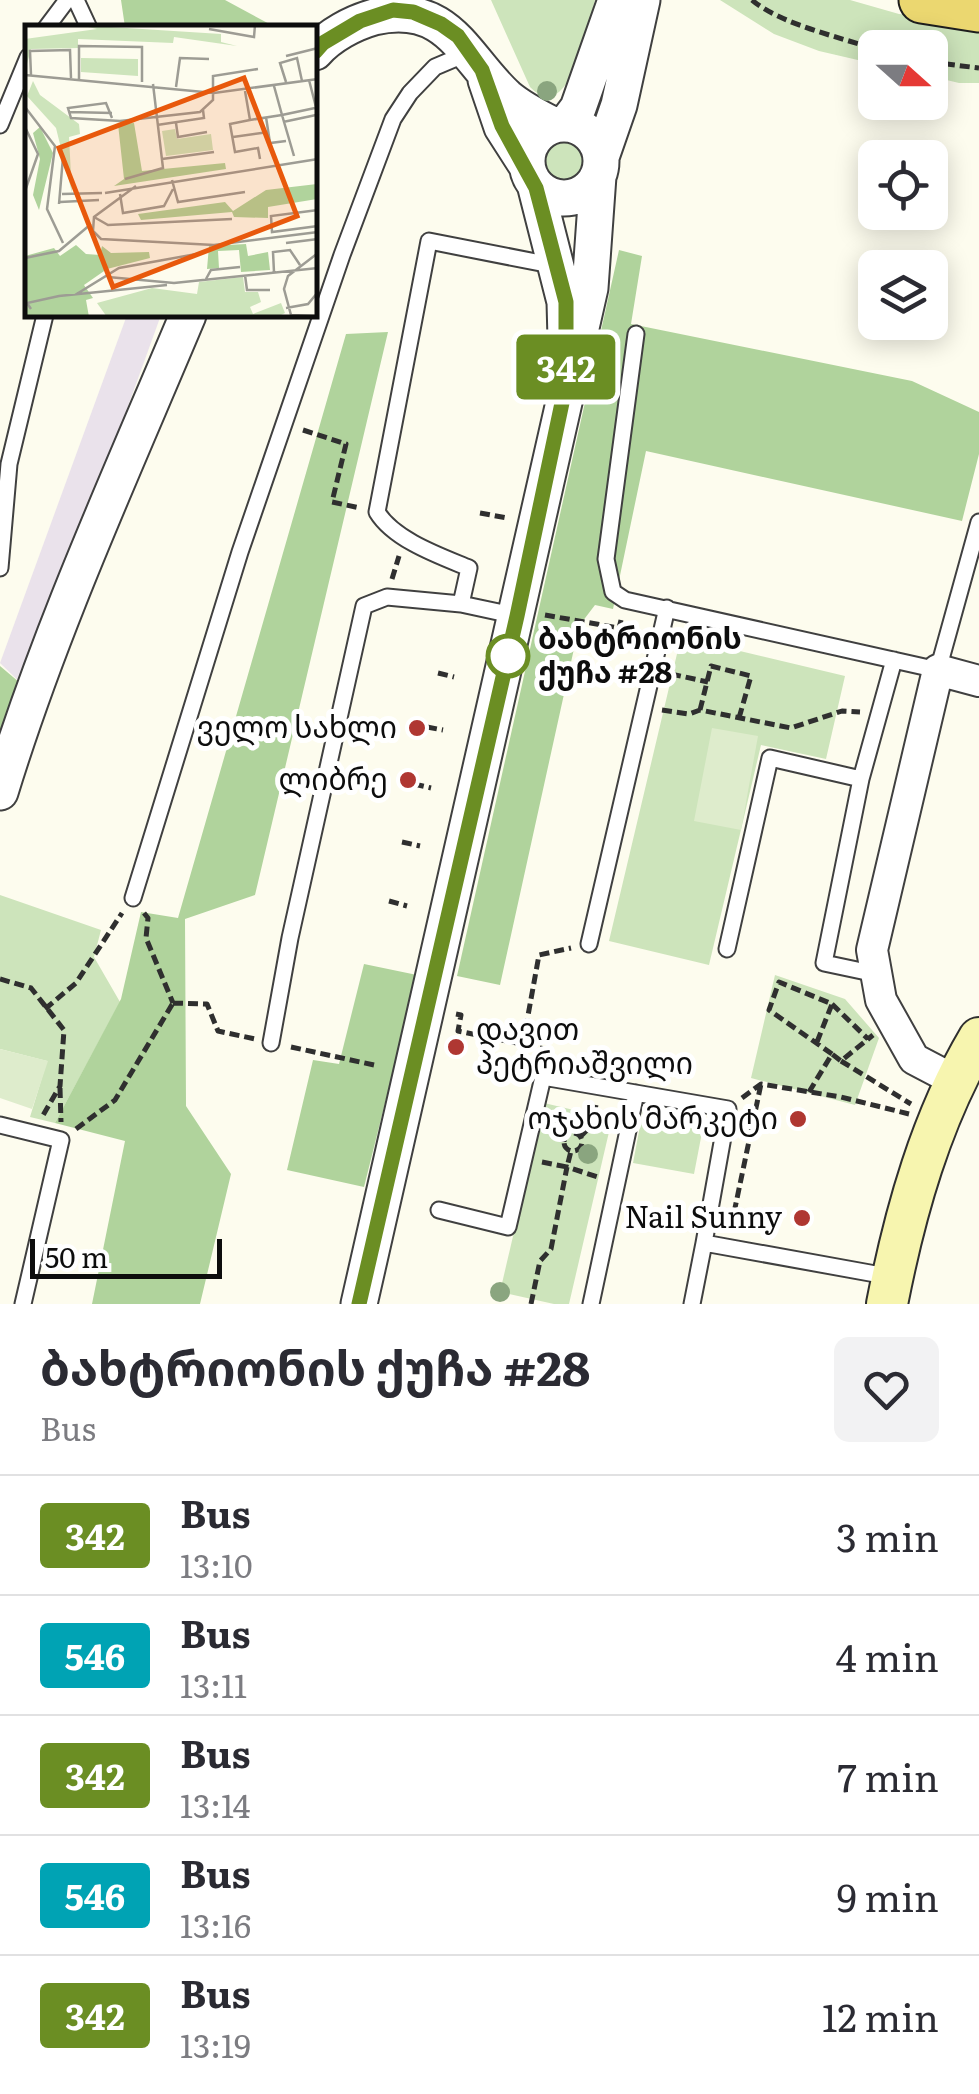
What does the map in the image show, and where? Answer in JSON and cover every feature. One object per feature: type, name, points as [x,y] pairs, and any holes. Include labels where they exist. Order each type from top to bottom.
[{"type":"main road","points":[[922,0],[979,9]]},
{"type":"main road","points":[[890,1290],[921,1166],[979,1038]]},
{"type":"street","points":[[566,384],[566,302],[526,156],[535,136],[560,124],[584,94],[616,0]]},
{"type":"street","points":[[477,61],[502,126],[532,177],[554,198],[575,197],[584,192],[599,167],[620,105],[642,0]]},
{"type":"street","points":[[318,49],[360,21],[393,10],[436,12],[505,95],[560,124],[586,130],[598,147],[599,167],[590,288],[566,384],[529,615],[359,1304]]},
{"type":"street","points":[[0,792],[21,723],[75,584],[187,318]]},
{"type":"street","points":[[960,1082],[914,1059],[880,1030],[881,1000],[872,950],[938,670],[979,681]]},
{"type":"lane","points":[[48,25],[67,0]]},
{"type":"lane","points":[[76,0],[87,25]]},
{"type":"lane","points":[[132,898],[240,552],[342,255],[394,119],[410,93],[435,67],[477,61]]},
{"type":"lane","points":[[0,125],[25,64]]},
{"type":"lane","points":[[461,604],[469,568],[405,536],[383,522],[378,512],[429,241],[557,266]]},
{"type":"lane","points":[[0,568],[9,464],[44,318]]},
{"type":"lane","points":[[636,334],[606,559],[613,592],[626,600],[938,670],[979,522]]},
{"type":"lane","points":[[266,1042],[364,606],[388,597],[529,615]]},
{"type":"lane","points":[[589,944],[667,608]]},
{"type":"lane","points":[[876,974],[824,963],[861,779],[894,660]]},
{"type":"lane","points":[[727,948],[770,758],[861,779]]},
{"type":"lane","points":[[440,1210],[508,1226],[543,1076],[728,1109],[692,1304]]},
{"type":"lane","points":[[592,1304],[636,1093]]},
{"type":"lane","points":[[0,1125],[62,1140],[24,1304]]},
{"type":"lane","points":[[704,1244],[890,1290]]},
{"type":"path","points":[[752,0],[760,7],[858,43]]},
{"type":"path","points":[[948,64],[979,68]]},
{"type":"path","points":[[319,436],[346,444],[332,502],[378,512]]},
{"type":"path","points":[[480,512],[510,518]]},
{"type":"path","points":[[388,597],[405,536]]},
{"type":"path","points":[[529,615],[619,628]]},
{"type":"path","points":[[700,710],[712,666],[751,676],[739,718]]},
{"type":"path","points":[[653,670],[708,682]]},
{"type":"path","points":[[438,673],[454,677]]},
{"type":"path","points":[[689,686],[691,678]]},
{"type":"path","points":[[644,708],[689,714],[700,710],[791,728],[842,711],[880,714]]},
{"type":"path","points":[[426,727],[443,730]]},
{"type":"path","points":[[414,784],[431,788]]},
{"type":"path","points":[[402,842],[420,846]]},
{"type":"path","points":[[45,1008],[76,982],[132,898],[148,918],[146,938],[173,1003]]},
{"type":"path","points":[[389,901],[407,906]]},
{"type":"path","points":[[523,1043],[539,956],[589,944]]},
{"type":"path","points":[[0,980],[30,988],[64,1030],[62,1140]]},
{"type":"path","points":[[842,1061],[880,1030],[832,1004],[778,982],[769,1010],[842,1061],[915,1107]]},
{"type":"path","points":[[173,1003],[208,1004],[218,1031],[266,1042]]},
{"type":"path","points":[[62,1140],[115,1100],[173,1003]]},
{"type":"path","points":[[817,1042],[832,1004]]},
{"type":"path","points":[[456,1014],[461,1015],[458,1031],[545,1049],[543,1076]]},
{"type":"path","points":[[304,1050],[374,1065]]},
{"type":"path","points":[[809,1092],[832,1054]]},
{"type":"path","points":[[731,1230],[760,1084]]},
{"type":"path","points":[[728,1109],[760,1084],[910,1114]]},
{"type":"path","points":[[33,1133],[60,1086]]},
{"type":"path","points":[[580,1136],[591,1126],[600,1087]]},
{"type":"path","points":[[571,1151],[564,1146],[565,1137],[572,1133],[580,1136]]},
{"type":"path","points":[[571,1151],[581,1146],[580,1136]]},
{"type":"path","points":[[531,1304],[540,1261],[551,1249],[571,1151]]},
{"type":"path","points":[[567,1168],[617,1186]]},
{"type":"shaded area","points":[[126,318],[160,318],[26,688],[0,663]]},
{"type":"green space","points":[[121,0],[225,0],[271,25],[125,25]]},
{"type":"green space","points":[[491,0],[595,0],[575,68],[556,94],[544,96],[530,87]]},
{"type":"green space","points":[[720,0],[850,0],[899,14],[979,23],[979,83],[948,80],[948,30],[858,30],[858,60],[774,34]]},
{"type":"green space","points":[[564,139],[580,146],[587,162],[580,178],[564,185],[548,178],[541,162],[548,146]]},
{"type":"green space","points":[[619,250],[642,256],[631,324],[912,381],[979,412],[979,454],[962,521],[646,451],[613,609],[595,605],[579,626],[500,985],[457,976]]},
{"type":"green space","points":[[388,332],[255,895],[185,919],[186,1106],[231,1174],[200,1304],[92,1304],[125,1141],[55,1123],[121,999],[141,912],[178,918],[346,334]]},
{"type":"green space","points":[[681,637],[845,676],[826,759],[761,745],[709,965],[609,941]]},
{"type":"green space","points":[[0,666],[26,688],[0,765]]},
{"type":"green space","points":[[712,728],[758,736],[741,830],[694,821]]},
{"type":"green space","points":[[0,895],[101,930],[94,957],[120,1002],[55,1123],[30,1117],[47,1061],[0,1049]]},
{"type":"green space","points":[[364,964],[417,975],[364,1187],[287,1170],[313,1060],[339,1064]]},
{"type":"green space","points":[[775,975],[845,999],[879,1038],[855,1105],[751,1078]]},
{"type":"green space","points":[[0,1049],[48,1061],[32,1109],[0,1098]]},
{"type":"green space","points":[[544,1103],[612,1119],[569,1304],[500,1292]]},
{"type":"green space","points":[[643,1110],[704,1122],[694,1174],[633,1163]]},
{"type":"bus line","name":"342","points":[[318,49],[360,21],[393,10],[413,12],[458,36],[482,70],[502,126],[536,188],[566,302],[566,384],[517,616],[359,1304]]},
{"type":"place","name":"ბახტრიონის ქუჩა #28","points":[[508,656]]},
{"type":"place","name":"ველო სახლი","points":[[417,728]]},
{"type":"place","name":"ლიბრე","points":[[408,780]]},
{"type":"place","name":"დავით პეტრიაშვილი","points":[[456,1047]]},
{"type":"place","name":"ოჯახის მარკეტი","points":[[798,1119]]},
{"type":"place","name":"Nail Sunny","points":[[802,1218]]}]
